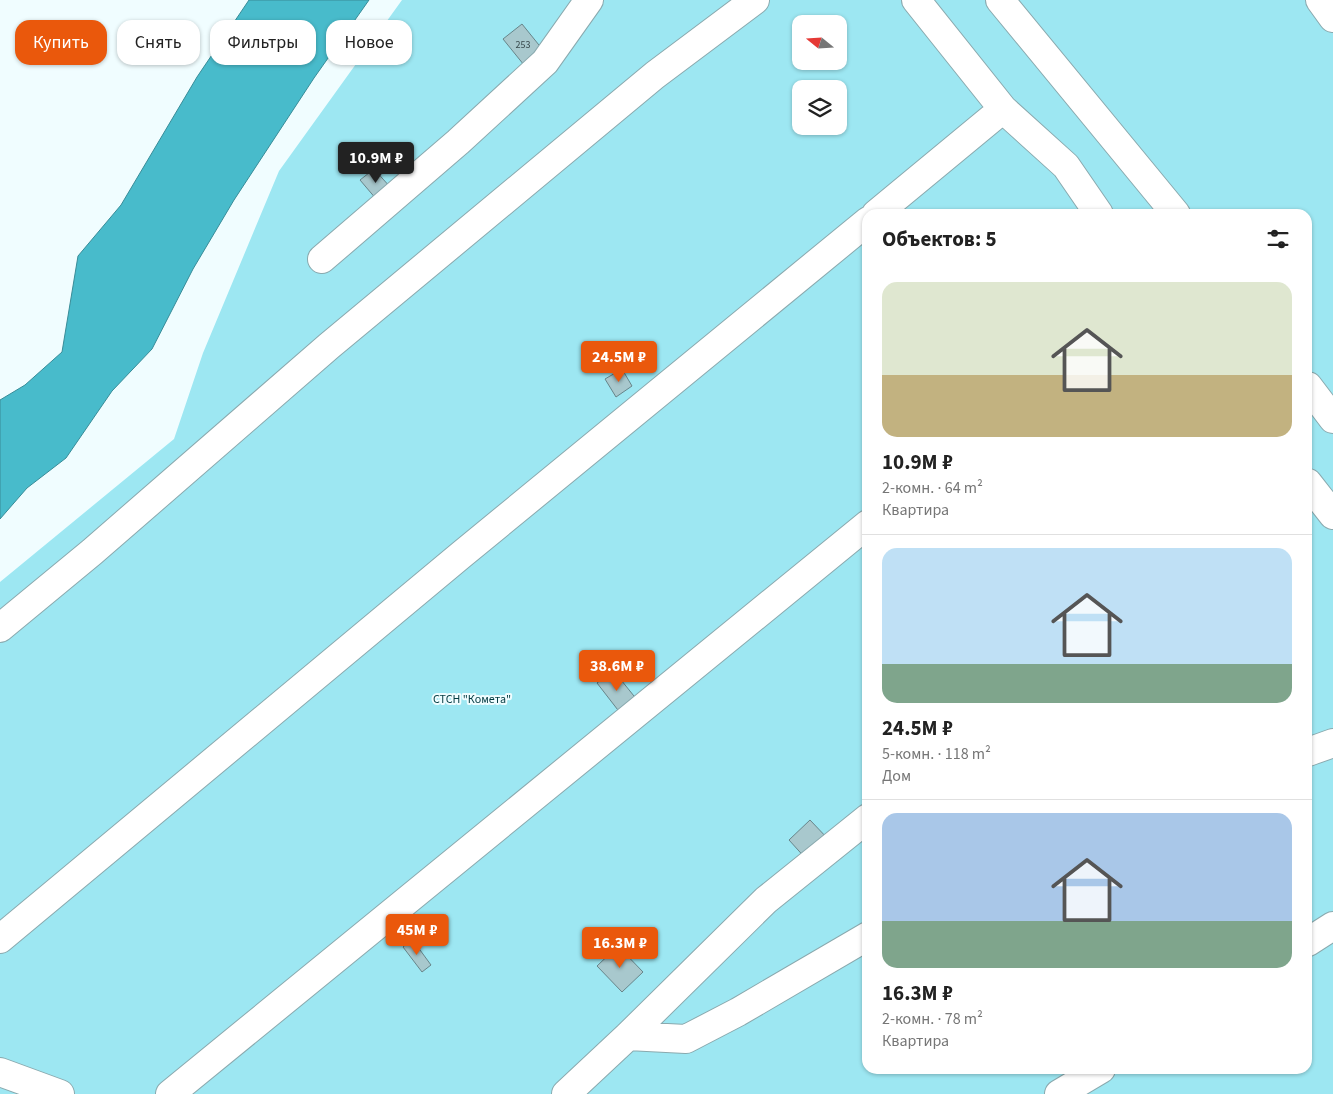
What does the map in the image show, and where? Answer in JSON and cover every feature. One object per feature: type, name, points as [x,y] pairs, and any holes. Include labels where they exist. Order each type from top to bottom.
[{"type":"lane","points":[[322,259],[458,142],[545,62],[589,0]]},
{"type":"lane","points":[[0,628],[92,552],[329,346],[655,75],[756,0]]},
{"type":"lane","points":[[916,0],[1003,109],[1066,166],[1096,209]]},
{"type":"lane","points":[[1000,0],[1172,209]]},
{"type":"lane","points":[[1320,0],[1333,18]]},
{"type":"lane","points":[[882,209],[1003,109]]},
{"type":"lane","points":[[0,940],[461,555],[862,226]]},
{"type":"lane","points":[[1312,391],[1333,419]]},
{"type":"lane","points":[[1312,488],[1333,515]]},
{"type":"lane","points":[[170,1094],[862,529]]},
{"type":"lane","points":[[1312,751],[1333,743]]},
{"type":"lane","points":[[566,1094],[628,1036],[766,900],[862,823]]},
{"type":"lane","points":[[1312,939],[1333,926]]},
{"type":"lane","points":[[628,1036],[686,1039],[738,1012],[862,940]]},
{"type":"lane","points":[[0,1072],[60,1094]]},
{"type":"lane","points":[[1059,1094],[1093,1074]]},
{"type":"green space","name":"СТСН \"Комета\"","points":[[402,0],[1333,0],[1333,1094],[0,1094],[0,582],[174,439],[203,353],[279,171],[355,65],[412,65],[412,20],[388,20]]},
{"type":"shaded area","points":[[249,0],[369,0],[355,20],[326,20],[326,61],[234,200],[193,269],[152,349],[112,391],[66,458],[27,488],[0,519],[0,400],[25,385],[62,352],[78,256],[121,205],[210,58],[210,65],[316,65],[316,20],[235,20]]},
{"type":"building","points":[[522,24],[543,50],[524,65],[503,39]]},
{"type":"building","points":[[374,169],[391,188],[377,200],[360,180]]},
{"type":"building","points":[[622,369],[632,386],[616,397],[605,379]]},
{"type":"building","points":[[613,670],[638,701],[621,714],[597,683]]},
{"type":"building","points":[[810,820],[830,841],[808,861],[789,840]]},
{"type":"building","points":[[412,939],[431,965],[422,972],[403,947]]},
{"type":"building","points":[[618,946],[643,972],[622,992],[597,966]]}]
